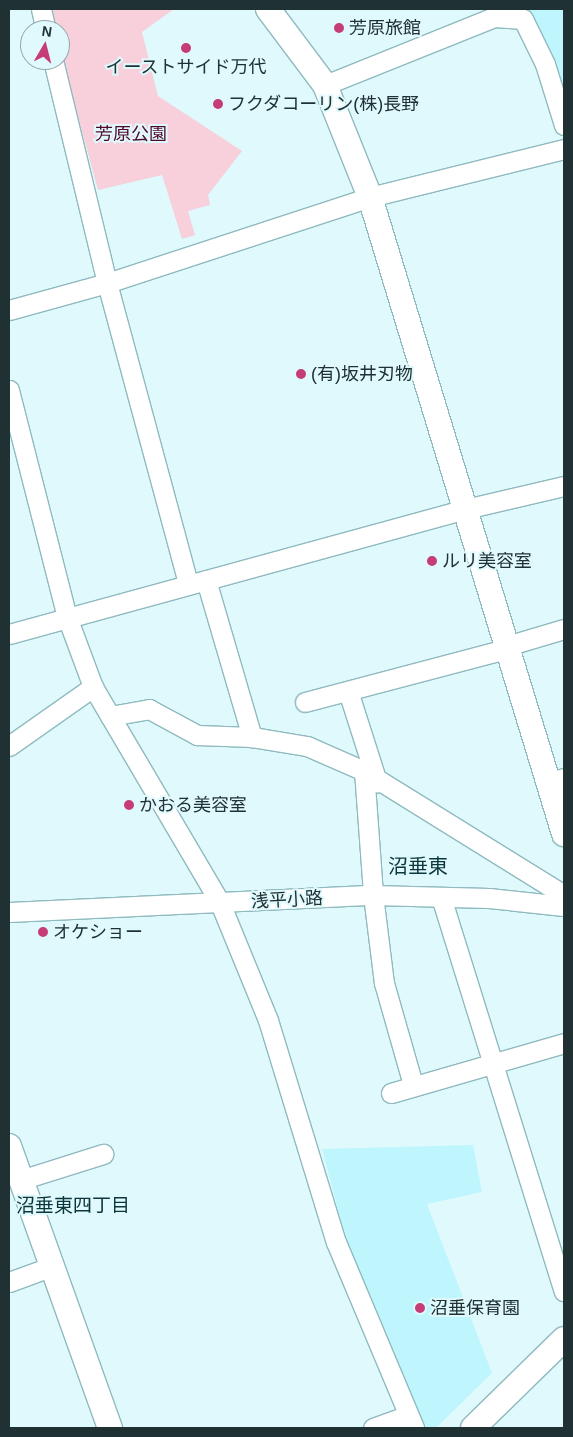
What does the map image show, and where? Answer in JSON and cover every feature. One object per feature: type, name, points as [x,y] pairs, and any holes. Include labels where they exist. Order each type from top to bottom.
[{"type":"street","points":[[268,9],[325,84],[370,197],[506,648],[557,780],[564,834]]},
{"type":"street","points":[[325,84],[493,13],[523,19],[545,64],[564,125]]},
{"type":"street","points":[[55,70],[107,283],[197,582],[252,737]]},
{"type":"street","points":[[9,310],[107,283],[370,197],[564,149]]},
{"type":"street","points":[[9,390],[67,617],[93,687],[220,903],[268,1020],[336,1242],[411,1422],[373,1428]]},
{"type":"street","points":[[9,634],[465,509],[564,486]]},
{"type":"street","points":[[305,702],[506,648],[564,629]]},
{"type":"street","points":[[9,746],[93,687]]},
{"type":"street","points":[[348,691],[370,776],[373,895],[384,983],[412,1085]]},
{"type":"street","points":[[110,716],[149,709],[198,735],[252,737],[307,746],[370,776],[564,895]]},
{"type":"street","name":"浅平小路","points":[[9,912],[373,895],[489,898],[564,906]]},
{"type":"street","points":[[440,897],[492,1063],[518,1137],[564,1291]]},
{"type":"street","points":[[391,1093],[412,1085],[564,1043]]},
{"type":"street","points":[[9,1146],[50,1268],[110,1428]]},
{"type":"street","points":[[23,1184],[30,1177],[102,1154]]},
{"type":"street","points":[[9,1282],[50,1268]]},
{"type":"street","points":[[473,1428],[564,1339]]},
{"type":"shaded area","points":[[527,9],[564,9],[564,86],[530,11]]},
{"type":"shaded area","name":"沼垂保育園","points":[[473,1145],[482,1192],[427,1204],[492,1373],[436,1428],[422,1428],[347,1244],[322,1149]]},
{"type":"green space","name":"芳原公園","points":[[48,9],[174,9],[142,32],[158,96],[242,151],[208,195],[210,205],[188,211],[195,235],[182,239],[162,175],[98,190],[65,70],[70,70],[70,20],[51,20]]},
{"type":"place","name":"芳原旅館","points":[[339,28]]},
{"type":"place","name":"イーストサイド万代","points":[[186,48]]},
{"type":"place","name":"フクダコーリン(株)長野","points":[[218,104]]},
{"type":"place","name":"(有)坂井刃物","points":[[301,374]]},
{"type":"place","name":"ルリ美容室","points":[[432,561]]},
{"type":"place","name":"かおる美容室","points":[[129,805]]},
{"type":"place","name":"オケショー","points":[[43,932]]},
{"type":"place","name":"沼垂保育園","points":[[420,1308]]},
{"type":"district","name":"沼垂東","points":[[418,866]]},
{"type":"district","name":"沼垂東四丁目","points":[[73,1206]]}]
